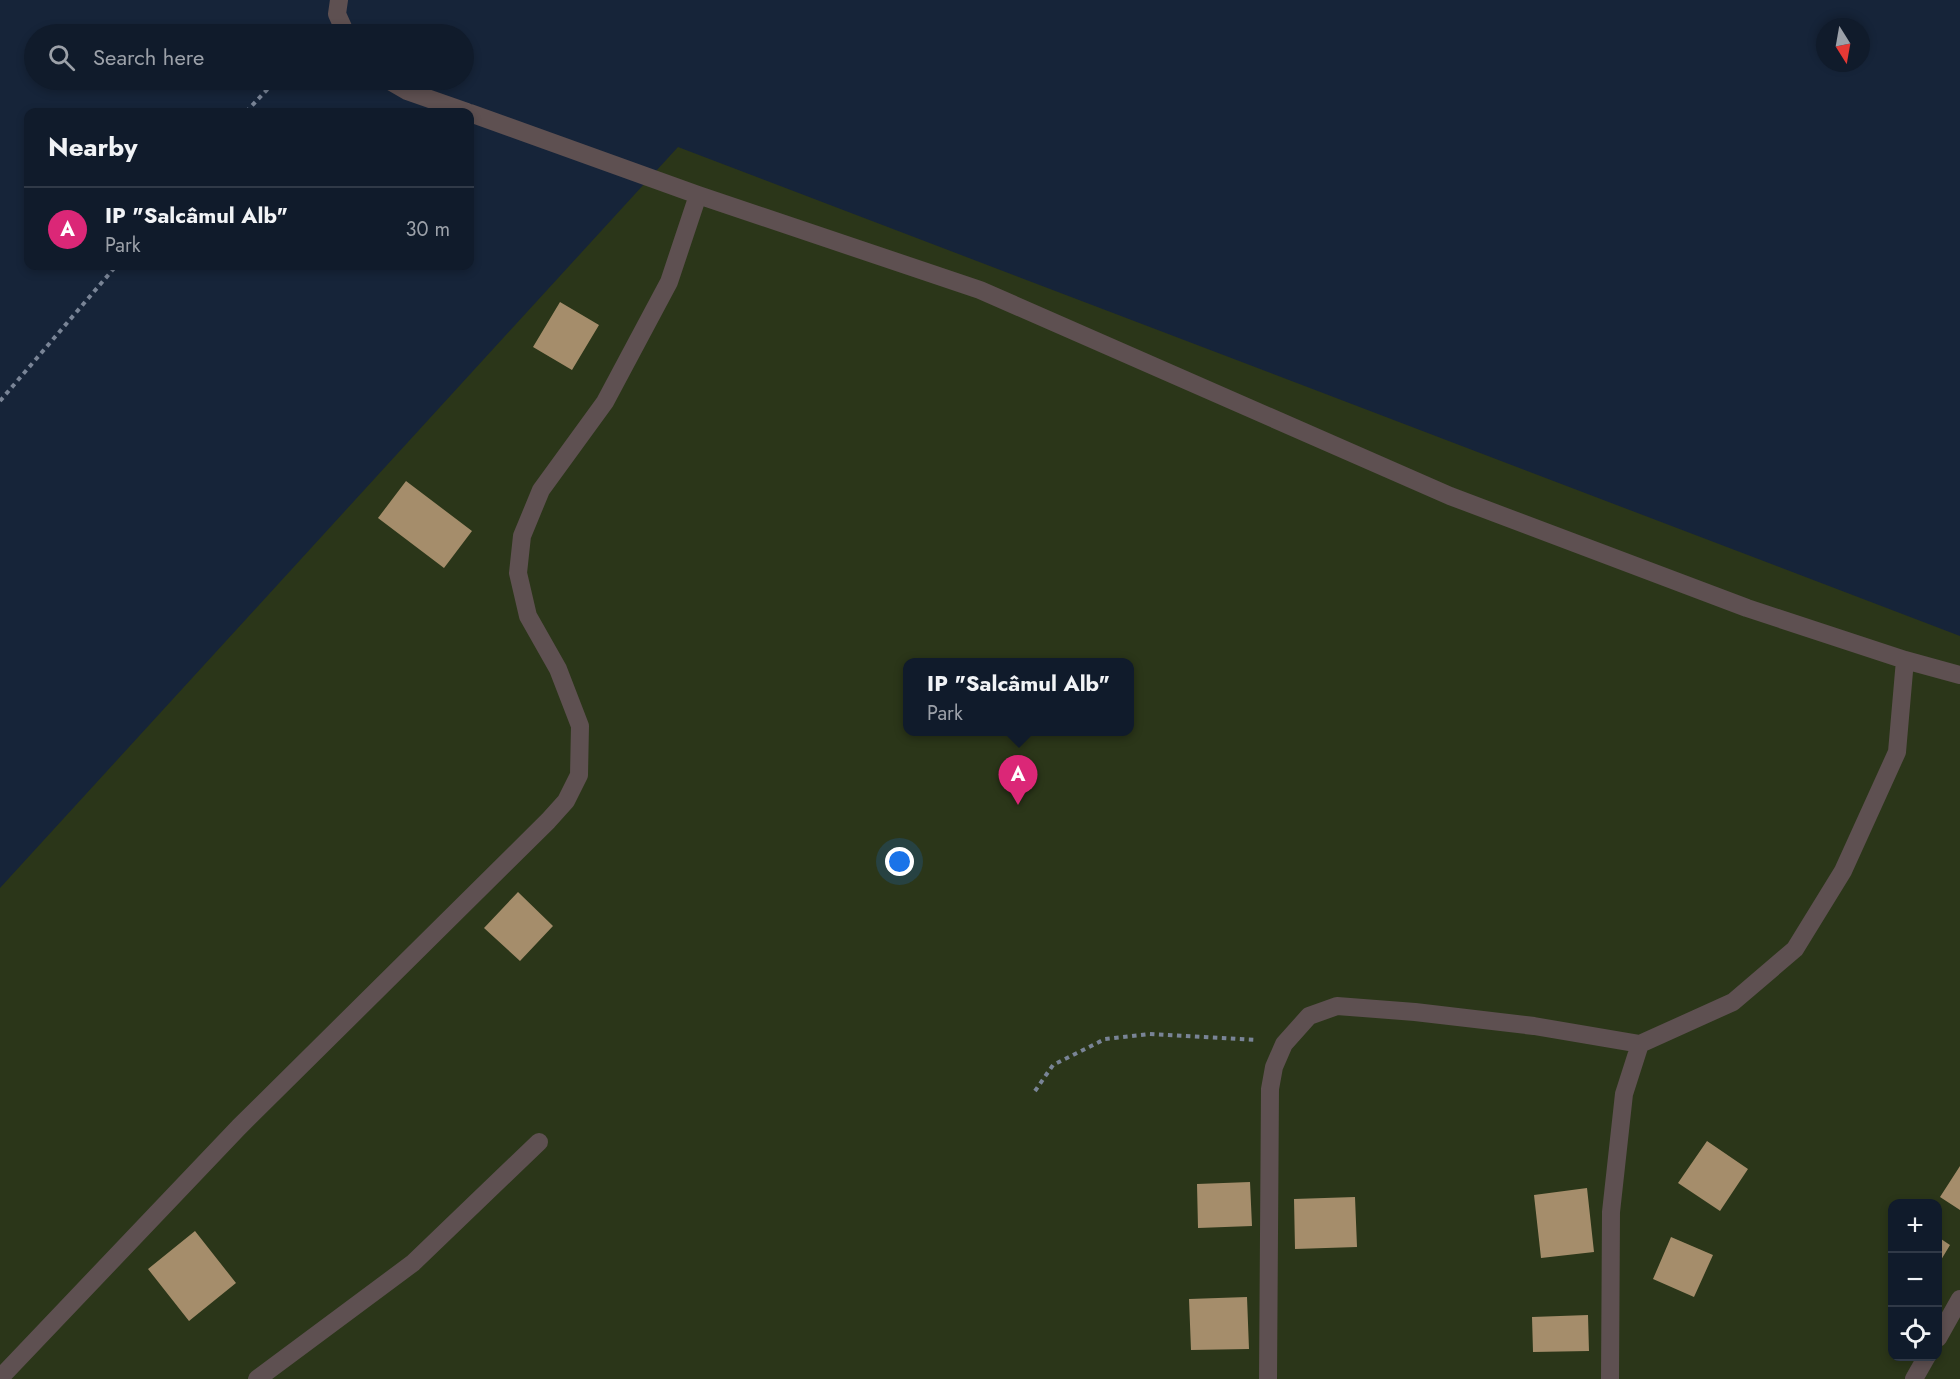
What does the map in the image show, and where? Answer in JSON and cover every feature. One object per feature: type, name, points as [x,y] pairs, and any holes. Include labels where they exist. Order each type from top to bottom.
[{"type":"street","points":[[339,0],[337,14],[342,24]]},
{"type":"street","points":[[405,90],[455,108]]},
{"type":"street","points":[[474,115],[698,195],[981,290],[1450,496],[1747,608],[1905,660],[1960,675]]},
{"type":"street","points":[[0,1378],[239,1127],[566,801],[579,775],[580,726],[558,669],[528,616],[518,573],[522,536],[541,490],[605,402],[669,282],[698,195]]},
{"type":"street","points":[[1268,1379],[1270,1089],[1274,1067],[1284,1044],[1309,1016],[1337,1006],[1415,1012],[1522,1025],[1640,1044],[1733,1002],[1795,949],[1843,871],[1898,752],[1905,660]]},
{"type":"street","points":[[1610,1379],[1611,1212],[1624,1094],[1640,1044]]},
{"type":"street","points":[[257,1379],[412,1263],[539,1142]]},
{"type":"street","points":[[1942,1331],[1960,1299]]},
{"type":"street","points":[[1914,1379],[1924,1361]]},
{"type":"path","points":[[250,108],[267,90]]},
{"type":"path","points":[[0,401],[113,270]]},
{"type":"path","points":[[1035,1091],[1053,1065],[1105,1039],[1149,1034],[1239,1038],[1284,1044]]},
{"type":"green space","points":[[678,147],[1960,636],[1960,1379],[0,1379],[0,888]]},
{"type":"building","points":[[560,302],[599,325],[572,370],[533,347]]},
{"type":"building","points":[[406,481],[472,531],[444,568],[378,518]]},
{"type":"building","points":[[518,892],[553,926],[520,961],[484,928]]},
{"type":"building","points":[[1707,1141],[1748,1169],[1720,1211],[1678,1183]]},
{"type":"building","points":[[1960,1166],[1960,1210],[1940,1197]]},
{"type":"building","points":[[1250,1182],[1252,1226],[1198,1228],[1197,1184]]},
{"type":"building","points":[[1587,1188],[1594,1252],[1541,1258],[1534,1195]]},
{"type":"building","points":[[1355,1197],[1357,1247],[1295,1249],[1294,1199]]},
{"type":"building","points":[[195,1231],[236,1283],[189,1321],[148,1269]]},
{"type":"building","points":[[1671,1237],[1713,1255],[1694,1297],[1653,1279]]},
{"type":"building","points":[[1942,1240],[1950,1245],[1942,1258]]},
{"type":"building","points":[[1247,1297],[1249,1349],[1191,1350],[1189,1299]]},
{"type":"building","points":[[1588,1315],[1589,1351],[1533,1352],[1532,1317]]},
{"type":"place","name":"IP \"Salcâmul Alb\"","points":[[1018,805]]}]
